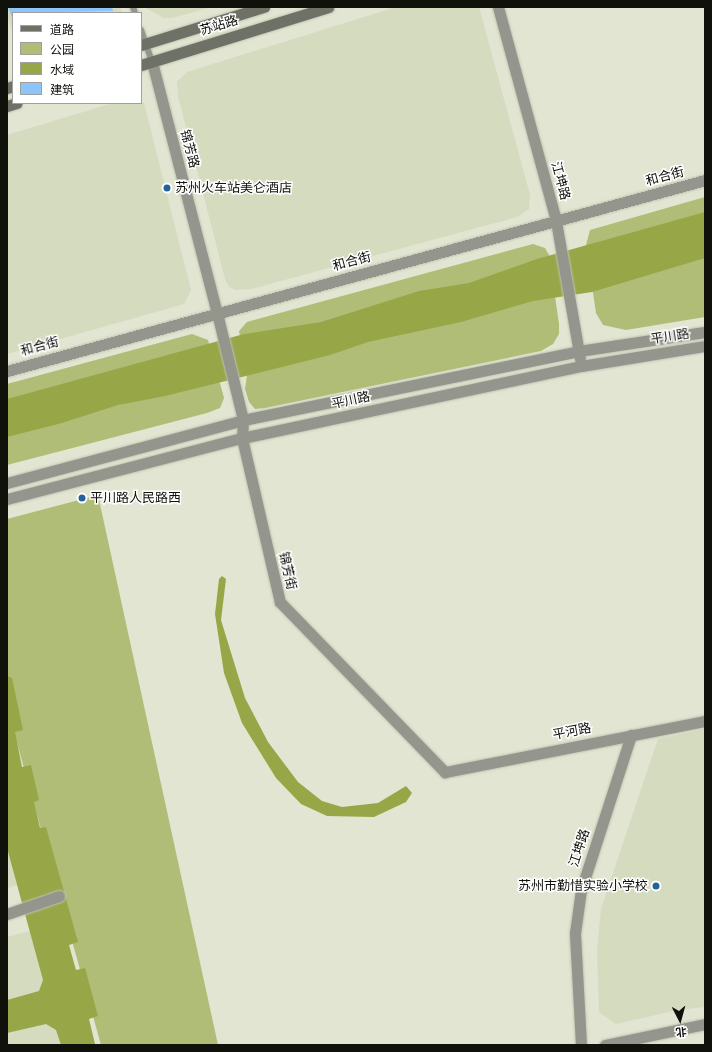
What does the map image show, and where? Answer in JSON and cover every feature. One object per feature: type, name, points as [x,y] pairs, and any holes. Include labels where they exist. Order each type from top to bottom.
[{"type":"main road","name":"苏站路","points":[[143,44],[264,7]]},
{"type":"main road","name":"苏站路","points":[[146,64],[328,7]]},
{"type":"street","name":"江坤路","points":[[498,7],[556,221],[581,366]]},
{"type":"street","name":"锦芳路","points":[[146,64],[217,313]]},
{"type":"street","name":"和合街","points":[[7,371],[705,180]]},
{"type":"street","name":"锦芳街","points":[[217,313],[238,400],[242,420],[242,438],[280,602],[445,772]]},
{"type":"street","name":"平川路","points":[[7,483],[242,420],[579,351],[705,332]]},
{"type":"street","name":"平川路","points":[[7,499],[242,438],[581,366],[705,346]]},
{"type":"street","name":"平河路","points":[[445,772],[705,721]]},
{"type":"street","name":"江坤路","points":[[581,1045],[575,933],[582,890],[631,735]]},
{"type":"street","points":[[8,913],[59,896]]},
{"type":"street","points":[[605,1045],[705,1024]]},
{"type":"lane","points":[[143,44],[146,64]]},
{"type":"shaded area","points":[[7,7],[120,7],[122,12],[12,12],[12,30],[7,16]]},
{"type":"shaded area","points":[[144,7],[212,7],[172,18],[164,18]]},
{"type":"shaded area","points":[[396,7],[479,7],[530,195],[529,209],[517,217],[251,289],[235,290],[229,287],[225,279],[178,96],[177,82],[187,72]]},
{"type":"shaded area","points":[[144,103],[191,290],[184,304],[7,354],[7,135],[110,104]]},
{"type":"shaded area","name":"苏州市勤惜实验小学校","points":[[705,729],[705,1007],[678,1010],[616,1024],[599,1012],[597,951],[601,909],[658,739]]},
{"type":"shaded area","points":[[7,848],[17,885],[7,888]]},
{"type":"shaded area","points":[[30,931],[61,1045],[7,1045],[7,937]]},
{"type":"green space","points":[[705,197],[705,317],[626,330],[603,325],[596,313],[586,245],[590,230]]},
{"type":"green space","points":[[533,244],[545,248],[549,255],[559,324],[559,334],[553,344],[541,351],[265,408],[255,409],[249,402],[245,389],[247,375],[239,331],[247,322]]},
{"type":"green space","points":[[192,334],[208,340],[224,398],[220,408],[207,413],[7,465],[7,384]]},
{"type":"green space","points":[[98,495],[218,1045],[101,1045],[7,707],[7,519]]},
{"type":"water","points":[[705,212],[705,258],[592,292],[533,301],[461,322],[368,342],[330,355],[165,396],[118,405],[62,423],[7,437],[7,399],[244,334],[321,322],[419,291],[469,283],[537,259]]},
{"type":"water","points":[[222,576],[226,579],[221,620],[245,698],[268,742],[298,782],[322,801],[342,807],[378,803],[406,786],[412,793],[406,802],[374,817],[327,816],[301,804],[276,778],[242,723],[224,673],[215,614],[219,579]]},
{"type":"water","points":[[7,676],[12,678],[23,730],[15,732],[22,767],[31,765],[39,800],[34,802],[40,828],[46,827],[78,942],[69,945],[76,970],[85,968],[98,1016],[89,1019],[95,1044],[99,1045],[61,1045],[56,1030],[46,1024],[7,1033],[7,1000],[39,991],[43,980],[7,848]]},
{"type":"building","points":[[8,7],[112,7],[113,11],[12,12],[12,17]]},
{"type":"place","name":"苏州火车站美仑酒店","points":[[167,188]]},
{"type":"place","name":"平川路人民路西","points":[[82,498]]},
{"type":"place","name":"苏州市勤惜实验小学校","points":[[656,886]]}]
